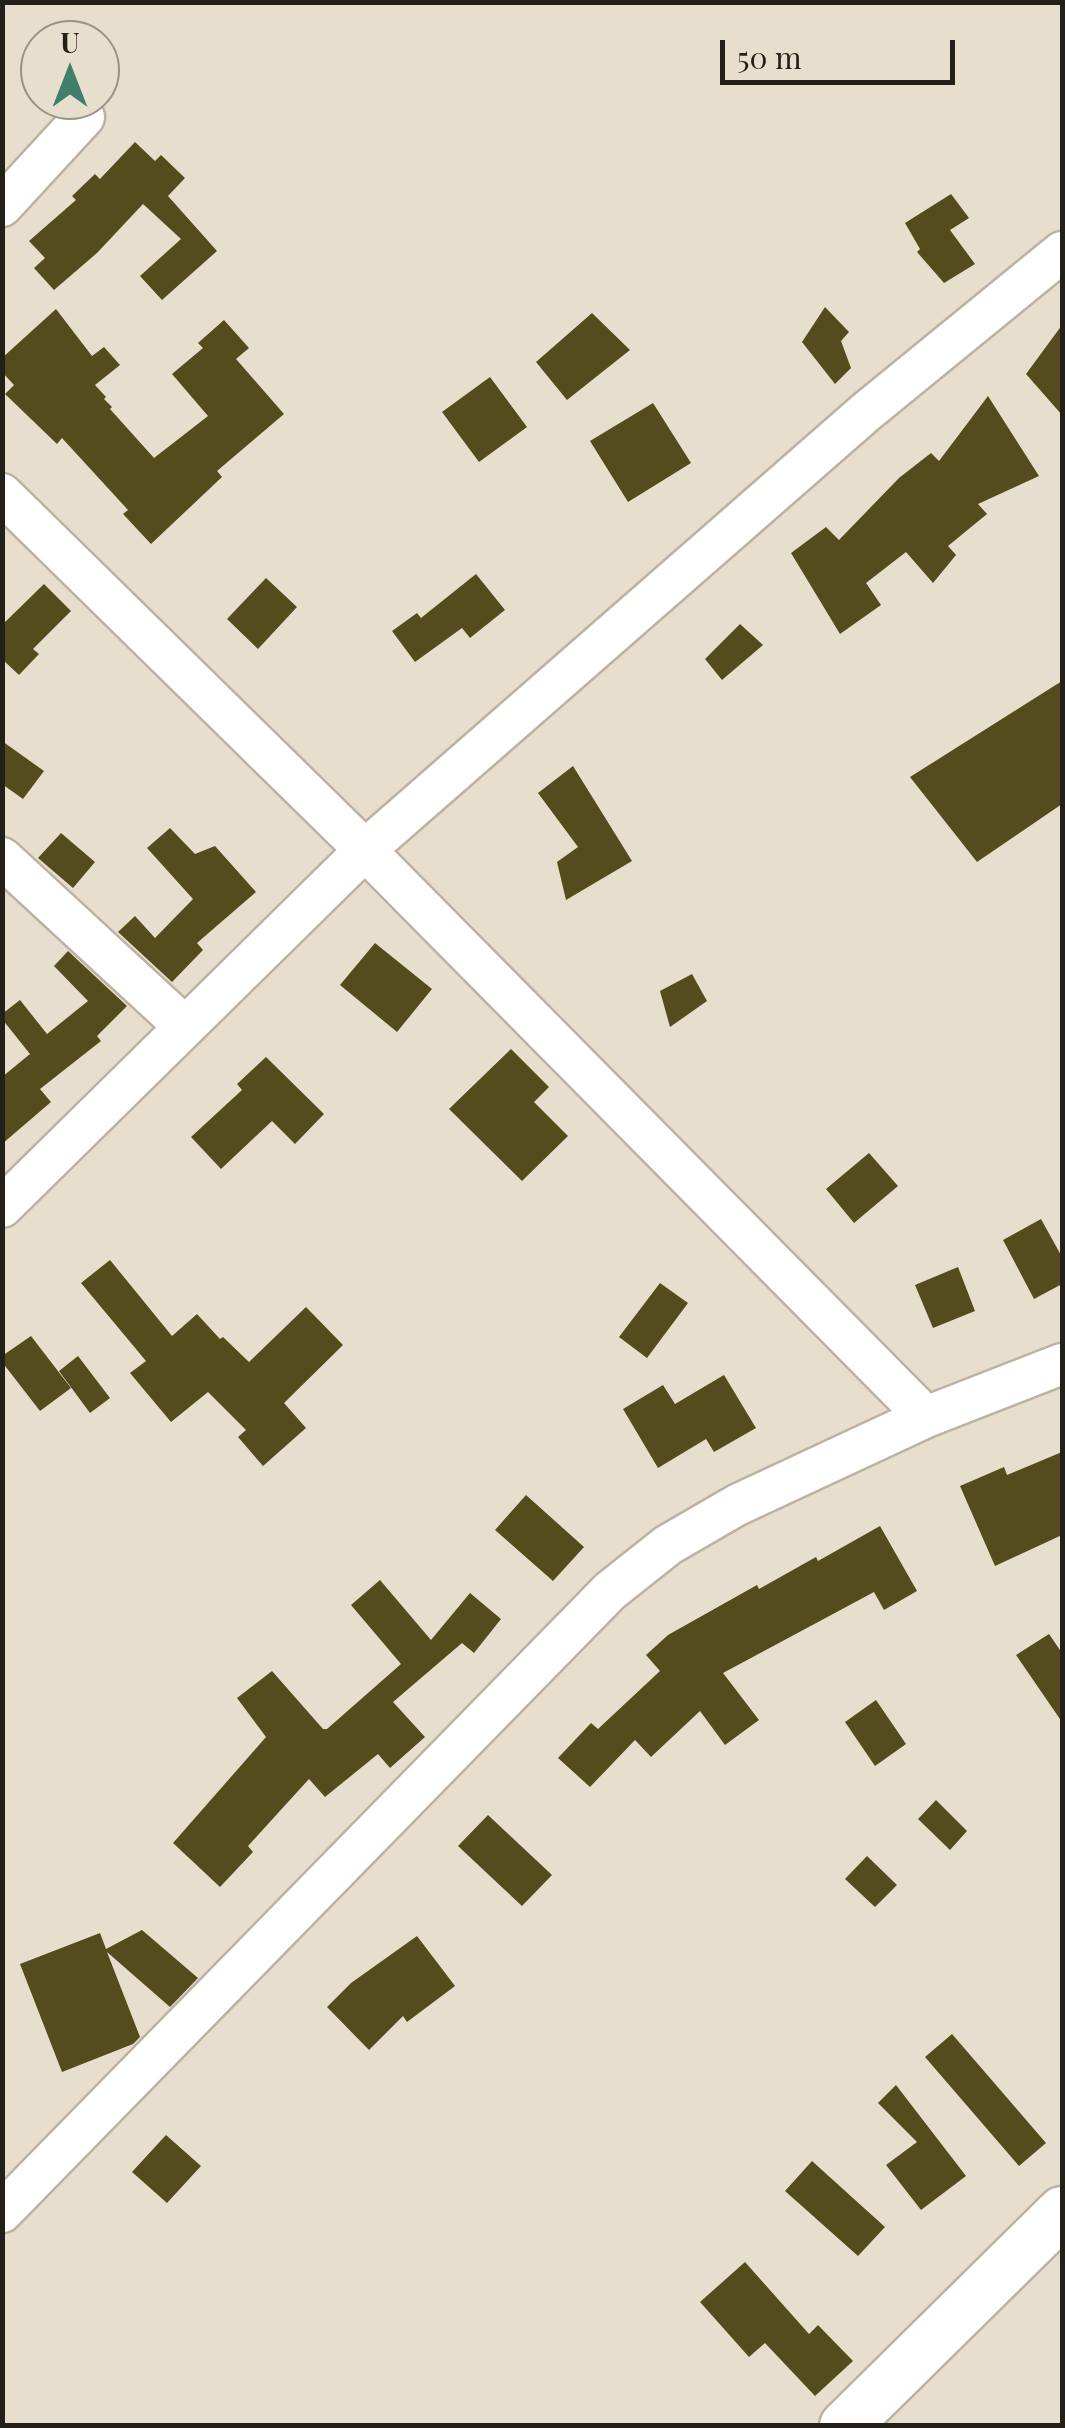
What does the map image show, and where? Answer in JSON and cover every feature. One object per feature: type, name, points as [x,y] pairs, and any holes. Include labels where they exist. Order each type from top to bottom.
[{"type":"main road","points":[[845,2426],[1062,2212]]},
{"type":"street","points":[[2,206],[81,120]]},
{"type":"street","points":[[2,1208],[365,850],[866,412],[1062,252]]},
{"type":"street","points":[[2,494],[365,850],[926,1417]]},
{"type":"street","points":[[2,858],[184,1026]]},
{"type":"street","points":[[2,2212],[610,1591],[668,1545],[737,1505],[926,1417],[1062,1364]]},
{"type":"building","points":[[135,142],[155,161],[161,155],[185,178],[168,196],[217,251],[162,300],[140,276],[181,239],[143,204],[97,253],[54,290],[34,268],[45,258],[29,241],[76,200],[72,196],[95,174],[100,179]]},
{"type":"building","points":[[951,194],[969,218],[950,230],[975,264],[944,283],[917,252],[920,249],[905,223]]},
{"type":"building","points":[[825,307],[849,332],[841,341],[851,368],[835,384],[802,342]]},
{"type":"building","points":[[56,309],[92,356],[104,347],[120,365],[95,385],[110,409],[154,458],[208,416],[172,374],[203,348],[198,343],[224,320],[249,348],[236,359],[284,414],[217,471],[222,477],[151,544],[123,514],[128,510],[62,438],[57,444],[5,394],[14,385],[2,372],[2,358]]},
{"type":"building","points":[[592,313],[630,350],[567,400],[536,362]]},
{"type":"building","points":[[1062,325],[1062,415],[1026,374]]},
{"type":"building","points":[[490,377],[527,427],[479,462],[442,412]]},
{"type":"building","points":[[988,396],[1039,476],[978,504],[987,514],[948,546],[956,555],[933,583],[906,552],[866,583],[881,605],[840,634],[791,553],[826,527],[839,540],[899,478],[931,453],[939,461]]},
{"type":"building","points":[[653,403],[691,463],[628,502],[590,441]]},
{"type":"building","points":[[476,574],[505,610],[470,638],[462,628],[415,662],[392,631],[417,613],[421,618]]},
{"type":"building","points":[[266,578],[297,607],[258,649],[227,619]]},
{"type":"building","points":[[44,584],[71,611],[33,649],[39,654],[19,675],[2,659],[2,625]]},
{"type":"building","points":[[740,624],[763,645],[722,680],[705,659]]},
{"type":"building","points":[[1062,681],[1062,804],[977,862],[910,777]]},
{"type":"building","points":[[2,741],[44,771],[23,799],[2,784]]},
{"type":"building","points":[[573,766],[632,861],[566,900],[557,862],[578,847],[538,793]]},
{"type":"building","points":[[170,828],[195,854],[215,846],[256,892],[197,943],[203,950],[172,982],[118,932],[135,916],[155,938],[193,899],[147,848]]},
{"type":"building","points":[[61,833],[95,862],[73,888],[38,858]]},
{"type":"building","points":[[375,943],[432,989],[397,1032],[340,985]]},
{"type":"building","points":[[68,951],[127,1006],[97,1036],[101,1041],[40,1089],[51,1102],[2,1144],[2,1077],[30,1054],[2,1014],[20,1000],[47,1034],[88,1001],[54,966]]},
{"type":"building","points":[[692,974],[707,1001],[670,1027],[660,991]]},
{"type":"building","points":[[511,1049],[549,1087],[534,1102],[568,1136],[522,1181],[449,1109]]},
{"type":"building","points":[[266,1057],[324,1114],[295,1144],[272,1121],[221,1169],[191,1137],[242,1090],[237,1084]]},
{"type":"building","points":[[869,1153],[898,1186],[854,1223],[826,1189]]},
{"type":"building","points":[[1041,1219],[1062,1257],[1062,1284],[1034,1299],[1003,1240]]},
{"type":"building","points":[[110,1260],[172,1336],[197,1314],[249,1362],[306,1307],[343,1345],[284,1403],[306,1428],[263,1466],[238,1437],[246,1430],[208,1392],[171,1422],[130,1373],[146,1361],[81,1283]]},
{"type":"building","points":[[958,1267],[975,1311],[933,1328],[915,1285]]},
{"type":"building","points":[[660,1283],[688,1303],[647,1358],[619,1337]]},
{"type":"building","points":[[31,1336],[71,1388],[40,1411],[2,1362],[2,1356]]},
{"type":"building","points":[[78,1356],[110,1398],[90,1413],[59,1371]]},
{"type":"building","points":[[724,1375],[756,1428],[714,1452],[706,1439],[658,1468],[623,1409],[663,1385],[675,1404]]},
{"type":"building","points":[[1062,1452],[1062,1535],[995,1566],[960,1486],[1004,1467],[1007,1475]]},
{"type":"building","points":[[526,1495],[584,1547],[553,1581],[495,1530]]},
{"type":"building","points":[[880,1526],[917,1591],[884,1610],[874,1592],[723,1673],[759,1720],[725,1745],[700,1711],[651,1757],[635,1740],[590,1787],[558,1758],[591,1723],[598,1729],[660,1671],[646,1655],[668,1635],[757,1585],[759,1589],[816,1557],[818,1561]]},
{"type":"building","points":[[380,1580],[431,1640],[470,1593],[501,1619],[474,1653],[462,1643],[393,1702],[425,1737],[390,1768],[378,1754],[325,1797],[309,1779],[248,1846],[253,1852],[220,1887],[173,1843],[266,1737],[237,1698],[272,1671],[327,1729],[401,1664],[351,1605]]},
{"type":"building","points":[[1049,1634],[1062,1653],[1062,1722],[1016,1655]]},
{"type":"building","points":[[876,1700],[906,1744],[875,1766],[845,1722]]},
{"type":"building","points":[[936,1800],[967,1831],[950,1850],[918,1819]]},
{"type":"building","points":[[488,1815],[552,1875],[522,1906],[458,1846]]},
{"type":"building","points":[[867,1856],[897,1885],[875,1907],[845,1879]]},
{"type":"building","points":[[142,1930],[198,1978],[170,2007],[107,1952],[140,2037],[133,2044],[62,2072],[20,1964],[100,1933],[106,1949]]},
{"type":"building","points":[[417,1936],[455,1986],[407,2022],[403,2016],[369,2050],[327,2007],[351,1983]]},
{"type":"building","points":[[952,2034],[1046,2143],[1019,2166],[925,2057]]},
{"type":"building","points":[[896,2085],[966,2176],[921,2210],[886,2165],[917,2142],[878,2103]]},
{"type":"building","points":[[166,2135],[201,2166],[167,2203],[132,2172]]},
{"type":"building","points":[[812,2161],[885,2227],[858,2256],[785,2191]]},
{"type":"building","points":[[745,2262],[809,2334],[818,2325],[853,2361],[815,2396],[765,2343],[749,2357],[700,2302]]}]
